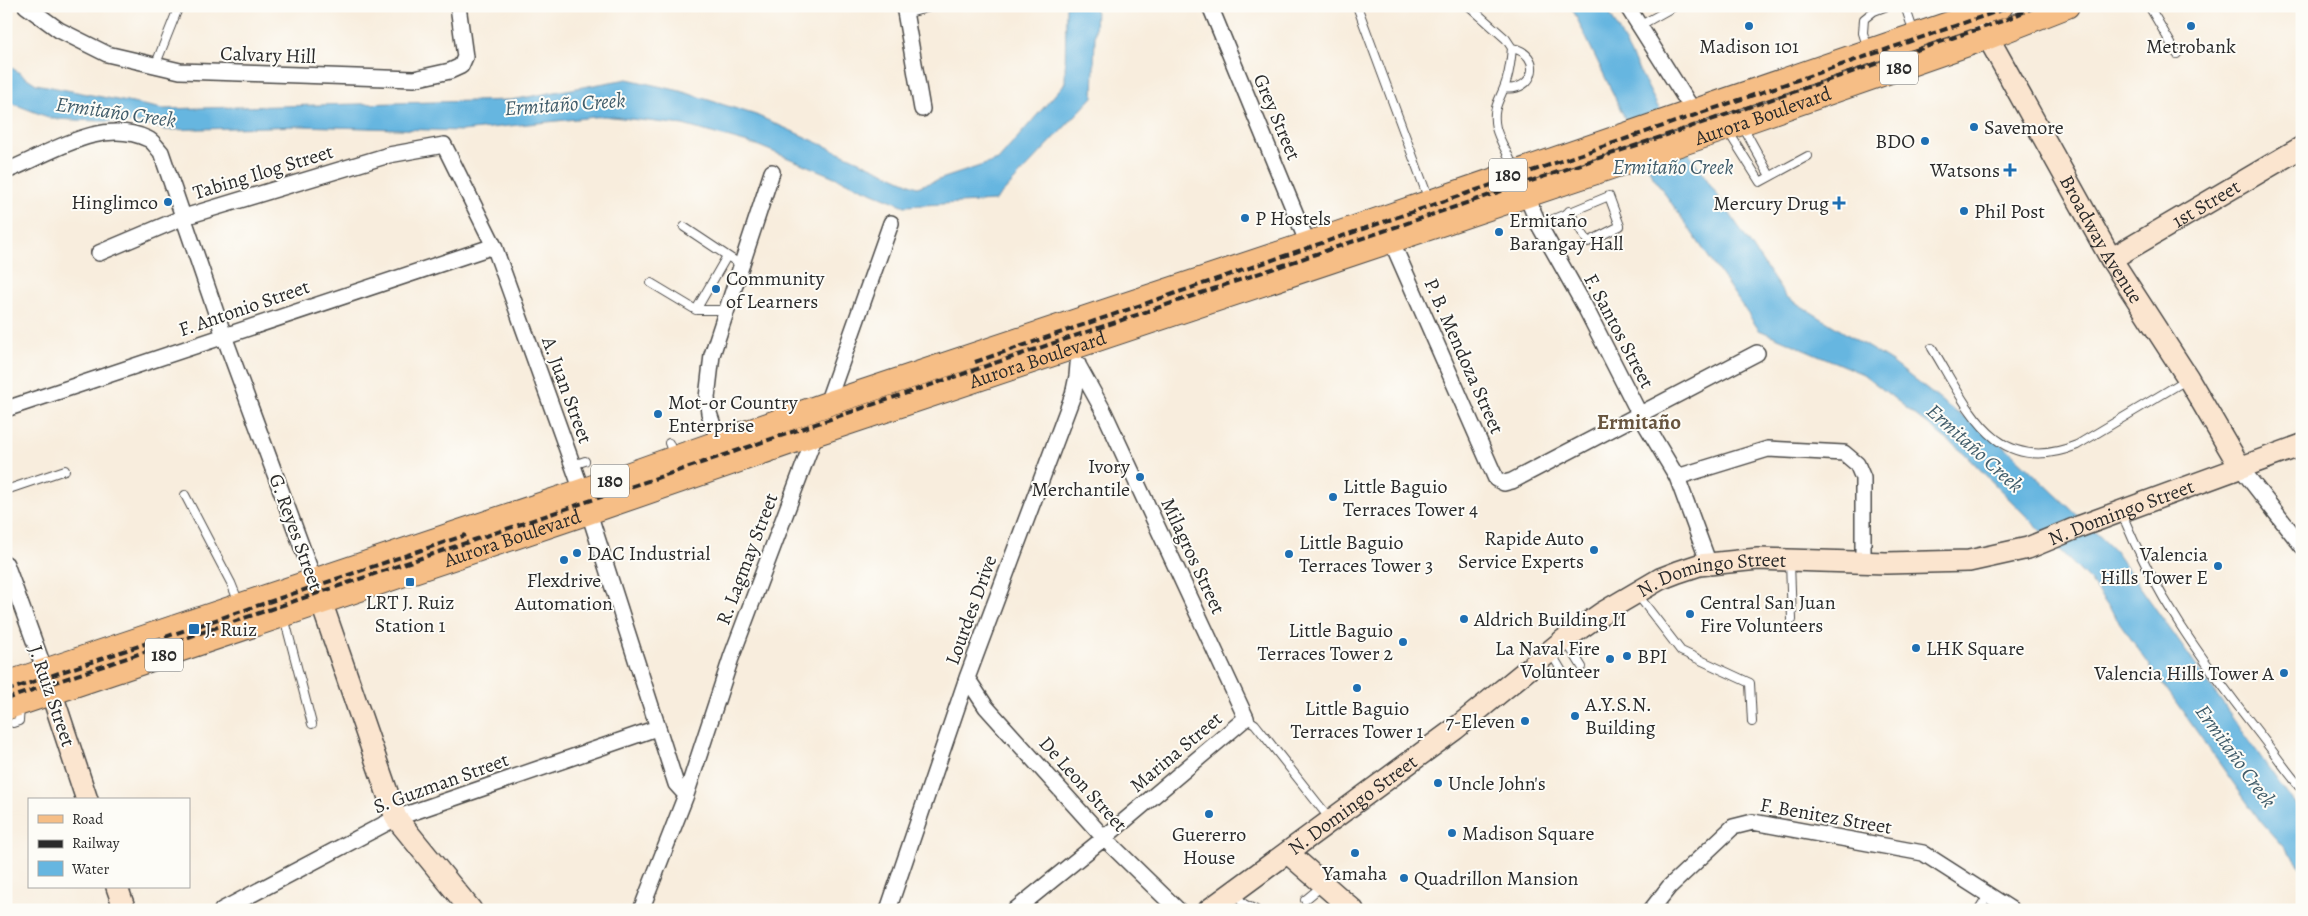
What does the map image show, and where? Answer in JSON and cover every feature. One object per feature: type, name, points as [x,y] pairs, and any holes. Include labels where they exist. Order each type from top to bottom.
[{"type":"main road","name":"Aurora Boulevard","points":[[585,501],[672,451],[719,442],[1916,37],[1974,11],[2001,6]]},
{"type":"main road","name":"Aurora Boulevard","points":[[6,684],[240,605],[318,591],[585,501],[1075,357],[1221,298],[1524,194],[1734,125],[1988,37],[2067,6]]},
{"type":"main road","name":"Broadway Avenue","points":[[1974,11],[2111,259],[2188,378],[2240,467]]},
{"type":"main road","name":"1st Street","points":[[2111,259],[2302,147]]},
{"type":"main road","points":[[1212,276],[1221,298]]},
{"type":"main road","name":"N. Domingo Street","points":[[1211,909],[1455,729],[1557,645],[1602,613],[1678,572],[1699,564],[1758,559],[1863,562],[1962,561],[2028,548],[2080,526],[2302,445]]},
{"type":"main road","name":"Aurora Boulevard","points":[[13,712],[51,693],[283,615],[318,591]]},
{"type":"main road","name":"G. Reyes Street","points":[[318,591],[396,818],[471,910]]},
{"type":"main road","name":"J. Ruiz Street","points":[[45,671],[86,798]]},
{"type":"main road","points":[[1288,853],[1353,910]]},
{"type":"main road","points":[[117,888],[125,910]]},
{"type":"street","name":"Calvary Hill","points":[[26,6],[58,30],[107,54],[180,71],[414,79],[450,71],[461,66],[465,57],[458,6]]},
{"type":"street","name":"Grey Street","points":[[1210,6],[1308,244]]},
{"type":"street","points":[[1627,6],[1684,116]]},
{"type":"street","points":[[905,10],[922,109]]},
{"type":"street","name":"G. Reyes Street","points":[[6,171],[93,135],[112,132],[131,133],[149,139],[162,152],[224,336],[318,591]]},
{"type":"street","name":"Tabing Ilog Street","points":[[99,253],[184,217],[389,155],[444,145]]},
{"type":"street","name":"A. Juan Street","points":[[444,145],[494,246],[579,463],[585,501],[657,728],[676,784],[686,795]]},
{"type":"street","points":[[719,442],[707,398],[712,355],[725,310],[772,172]]},
{"type":"street","name":"F. Santos Street","points":[[1516,172],[1539,225],[1584,305],[1640,416],[1676,477],[1709,564]]},
{"type":"street","name":"R. Lagmay Street","points":[[641,910],[686,795],[731,658],[817,433],[891,223]]},
{"type":"street","name":"P. B. Mendoza Street","points":[[1391,240],[1496,479],[1504,483],[1512,481],[1640,416]]},
{"type":"street","name":"F. Antonio Street","points":[[6,409],[494,246]]},
{"type":"street","name":"Lourdes Drive","points":[[888,910],[967,678],[1073,395],[1075,357],[1064,326]]},
{"type":"street","points":[[1640,416],[1757,353]]},
{"type":"street","name":"Milagros Street","points":[[1075,357],[1104,412],[1246,718]]},
{"type":"street","points":[[1073,395],[1095,404],[1104,412]]},
{"type":"street","points":[[1676,477],[1768,449],[1844,453],[1857,464],[1863,478],[1863,562]]},
{"type":"street","points":[[2240,467],[2302,546]]},
{"type":"street","name":"J. Ruiz Street","points":[[6,564],[45,671]]},
{"type":"street","name":"De Leon Street","points":[[967,678],[986,707],[1104,838],[1178,910]]},
{"type":"street","name":"Marina Street","points":[[1015,910],[1104,838],[1246,718]]},
{"type":"street","name":"S. Guzman Street","points":[[222,910],[396,818],[657,728]]},
{"type":"street","name":"F. Benitez Street","points":[[1651,910],[1669,887],[1733,827],[1753,822],[1923,853],[2012,910]]},
{"type":"lane","points":[[155,66],[179,6]]},
{"type":"lane","points":[[905,10],[933,6]]},
{"type":"lane","points":[[1358,6],[1430,202]]},
{"type":"lane","points":[[1469,6],[1506,39],[1512,48],[1524,52],[1529,57],[1532,69],[1528,81],[1523,86],[1511,89],[1504,88]]},
{"type":"lane","points":[[1639,26],[1675,6]]},
{"type":"lane","points":[[1869,52],[1863,33],[1864,19],[1874,11],[1887,6]]},
{"type":"lane","points":[[1905,6],[1916,37]]},
{"type":"lane","points":[[2149,6],[2177,54]]},
{"type":"lane","points":[[1512,48],[1504,88],[1497,100],[1495,126],[1500,142],[1509,154],[1516,172]]},
{"type":"lane","points":[[1734,125],[1759,182],[1808,156]]},
{"type":"lane","points":[[1734,125],[1746,136],[1770,176]]},
{"type":"lane","points":[[1539,225],[1569,211],[1609,196],[1620,226],[1588,242],[1569,211]]},
{"type":"lane","points":[[684,227],[741,265]]},
{"type":"lane","points":[[696,310],[727,256]]},
{"type":"lane","points":[[651,283],[696,310],[725,310]]},
{"type":"lane","points":[[1932,348],[1980,425],[2013,450],[2022,452],[2041,454],[2061,452],[2077,445],[2188,378]]},
{"type":"lane","points":[[6,490],[65,470]]},
{"type":"lane","points":[[185,495],[231,583],[240,605]]},
{"type":"lane","points":[[2121,512],[2137,550],[2159,593],[2206,665],[2302,789]]},
{"type":"lane","points":[[1790,560],[1792,620]]},
{"type":"lane","points":[[1636,593],[1681,651],[1750,683],[1752,722]]},
{"type":"lane","points":[[283,615],[312,724]]},
{"type":"lane","points":[[1557,645],[1582,667]]},
{"type":"lane","points":[[1557,645],[1563,673]]},
{"type":"lane","points":[[1246,718],[1255,724],[1331,820]]},
{"type":"lane","points":[[1305,900],[1324,884]]},
{"type":"lane","points":[[1233,892],[1244,904],[1256,910]]},
{"type":"lane","points":[[1978,910],[1989,894]]},
{"type":"water","name":"Ermitaño Creek","points":[[1066,6],[1096,6],[1093,97],[995,201],[905,206],[759,146],[683,125],[604,116],[462,131],[301,126],[166,130],[142,123],[53,119],[6,101],[6,64],[36,84],[163,109],[511,100],[627,79],[680,91],[756,115],[917,187],[998,160],[1065,83]]},
{"type":"water","name":"Ermitaño Creek","points":[[1571,6],[1606,6],[1657,105],[1785,296],[1892,362],[1953,410],[1996,438],[2114,550],[2287,794],[2302,811],[2302,868],[2261,822],[2090,581],[1964,453],[1863,374],[1759,330],[1652,175]]},
{"type":"railway","points":[[975,362],[2013,6]]},
{"type":"railway","points":[[6,699],[2005,20],[2037,6]]},
{"type":"railway","points":[[6,691],[466,535]]},
{"type":"place","name":"Madison 101","points":[[1749,26]]},
{"type":"place","name":"Metrobank","points":[[2191,26]]},
{"type":"place","name":"Savemore","points":[[1974,127]]},
{"type":"place","name":"BDO","points":[[1925,141]]},
{"type":"place","name":"Watsons","points":[[2010,170]]},
{"type":"place","name":"Hinglimco","points":[[168,202]]},
{"type":"place","name":"Mercury Drug","points":[[1839,203]]},
{"type":"place","name":"Phil Post","points":[[1964,211]]},
{"type":"place","name":"P Hostels","points":[[1245,218]]},
{"type":"place","name":"Ermitaño Barangay Hall","points":[[1499,232]]},
{"type":"place","name":"Community of Learners","points":[[716,289]]},
{"type":"place","name":"Mot-or Country Enterprise","points":[[658,414]]},
{"type":"place","name":"Ivory Merchantile","points":[[1140,477]]},
{"type":"place","name":"Little Baguio Terraces Tower 4","points":[[1333,497]]},
{"type":"place","name":"Rapide Auto Service Experts","points":[[1594,550]]},
{"type":"place","name":"DAC Industrial","points":[[577,553]]},
{"type":"place","name":"Little Baguio Terraces Tower 3","points":[[1289,554]]},
{"type":"place","name":"Flexdrive Automation","points":[[564,560]]},
{"type":"place","name":"Valencia Hills Tower E","points":[[2218,566]]},
{"type":"place","name":"LRT J. Ruiz Station 1","points":[[410,582]]},
{"type":"place","name":"Central San Juan Fire Volunteers","points":[[1690,614]]},
{"type":"place","name":"Aldrich Building II","points":[[1464,619]]},
{"type":"place","name":"J. Ruiz","points":[[194,629]]},
{"type":"place","name":"Little Baguio Terraces Tower 2","points":[[1403,642]]},
{"type":"place","name":"LHK Square","points":[[1916,648]]},
{"type":"place","name":"BPI","points":[[1627,656]]},
{"type":"place","name":"La Naval Fire Volunteer","points":[[1610,659]]},
{"type":"place","name":"Valencia Hills Tower A","points":[[2284,673]]},
{"type":"place","name":"Little Baguio Terraces Tower 1","points":[[1357,688]]},
{"type":"place","name":"A.Y.S.N. Building","points":[[1575,716]]},
{"type":"place","name":"7-Eleven","points":[[1525,721]]},
{"type":"place","name":"Uncle John's","points":[[1438,783]]},
{"type":"place","name":"Guererro House","points":[[1209,814]]},
{"type":"place","name":"Madison Square","points":[[1452,833]]},
{"type":"place","name":"Yamaha","points":[[1355,853]]},
{"type":"place","name":"Quadrillon Mansion","points":[[1404,878]]},
{"type":"district","name":"Ermitaño","points":[[1639,422]]}]
